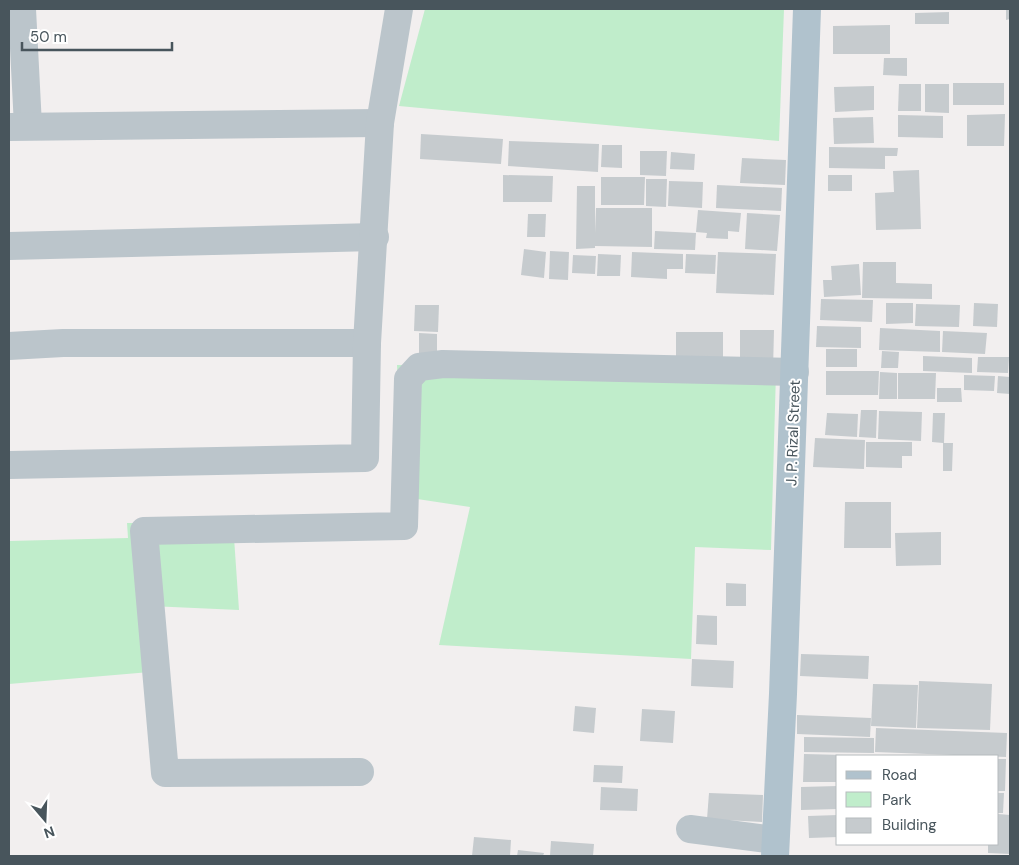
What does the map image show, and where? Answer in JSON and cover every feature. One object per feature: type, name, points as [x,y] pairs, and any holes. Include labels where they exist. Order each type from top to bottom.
[{"type":"main road","name":"J. P. Rizal Street","points":[[775,848],[795,372],[807,9]]},
{"type":"street","points":[[22,9],[18,126],[380,123]]},
{"type":"street","points":[[9,465],[365,458],[367,343],[375,236],[380,123],[399,9]]},
{"type":"street","points":[[9,246],[375,236]]},
{"type":"street","points":[[9,346],[63,343],[367,343]]},
{"type":"street","points":[[360,772],[165,774],[144,532],[404,526],[408,379],[419,368],[443,364],[795,372]]},
{"type":"street","points":[[690,829],[775,848]]},
{"type":"green space","points":[[425,9],[784,9],[779,141],[399,106]]},
{"type":"green space","points":[[397,365],[776,372],[771,550],[695,547],[691,659],[439,645],[470,507],[404,497]]},
{"type":"green space","points":[[127,523],[233,523],[239,610],[150,606],[150,672],[9,684],[9,541],[128,538]]},
{"type":"building","points":[[1006,9],[1010,9],[1010,19],[1006,20]]},
{"type":"building","points":[[949,12],[949,24],[915,24],[915,13]]},
{"type":"building","points":[[890,25],[890,54],[833,54],[833,26]]},
{"type":"building","points":[[884,58],[907,58],[907,76],[883,75]]},
{"type":"building","points":[[953,83],[1004,83],[1004,105],[953,105]]},
{"type":"building","points":[[899,84],[921,84],[921,111],[898,111]]},
{"type":"building","points":[[925,84],[949,84],[949,113],[925,112]]},
{"type":"building","points":[[874,86],[874,110],[835,112],[834,87]]},
{"type":"building","points":[[1005,114],[1004,146],[967,146],[967,115]]},
{"type":"building","points":[[898,115],[943,116],[943,138],[898,137]]},
{"type":"building","points":[[873,117],[874,143],[834,144],[833,118]]},
{"type":"building","points":[[421,134],[503,139],[501,164],[420,159]]},
{"type":"building","points":[[509,141],[599,144],[598,172],[508,166]]},
{"type":"building","points":[[602,145],[622,145],[622,168],[601,167]]},
{"type":"building","points":[[829,147],[898,148],[897,156],[885,156],[885,169],[829,168]]},
{"type":"building","points":[[640,151],[667,151],[666,176],[640,175]]},
{"type":"building","points":[[671,152],[695,154],[694,170],[670,169]]},
{"type":"building","points":[[742,158],[786,160],[785,185],[740,183]]},
{"type":"building","points":[[919,170],[921,229],[876,230],[875,193],[894,192],[893,171]]},
{"type":"building","points":[[503,175],[553,176],[552,202],[503,202]]},
{"type":"building","points":[[828,175],[852,175],[852,191],[828,191]]},
{"type":"building","points":[[601,177],[645,177],[644,205],[601,205]]},
{"type":"building","points":[[646,179],[667,179],[666,207],[646,206]]},
{"type":"building","points":[[669,181],[703,182],[702,208],[668,206]]},
{"type":"building","points":[[717,185],[782,188],[781,211],[716,208]]},
{"type":"building","points":[[577,186],[595,186],[595,233],[596,208],[652,208],[652,247],[595,246],[595,248],[576,249]]},
{"type":"building","points":[[698,210],[741,213],[739,232],[728,231],[728,239],[706,238],[707,233],[696,232]]},
{"type":"building","points":[[747,213],[780,215],[777,251],[745,249]]},
{"type":"building","points":[[528,214],[546,214],[545,237],[527,237]]},
{"type":"building","points":[[655,231],[696,233],[695,250],[654,249]]},
{"type":"building","points":[[524,249],[546,252],[544,278],[521,275]]},
{"type":"building","points":[[550,251],[569,252],[568,280],[549,279]]},
{"type":"building","points":[[632,252],[683,254],[683,269],[667,269],[667,279],[631,277]]},
{"type":"building","points":[[718,252],[776,254],[774,295],[716,293]]},
{"type":"building","points":[[598,254],[621,255],[620,276],[597,276]]},
{"type":"building","points":[[686,254],[716,255],[715,274],[685,273]]},
{"type":"building","points":[[573,255],[596,256],[595,274],[572,273]]},
{"type":"building","points":[[863,262],[896,262],[896,283],[932,284],[932,299],[862,298]]},
{"type":"building","points":[[859,264],[861,295],[824,297],[823,280],[832,280],[831,266]]},
{"type":"building","points":[[821,299],[873,300],[872,322],[820,320]]},
{"type":"building","points":[[886,303],[913,303],[913,323],[886,324]]},
{"type":"building","points":[[974,303],[998,304],[997,327],[973,326]]},
{"type":"building","points":[[916,304],[960,305],[959,327],[915,326]]},
{"type":"building","points":[[415,305],[439,305],[438,332],[414,331]]},
{"type":"building","points":[[817,326],[861,327],[861,348],[816,347]]},
{"type":"building","points":[[880,328],[940,331],[940,352],[879,350]]},
{"type":"building","points":[[740,330],[774,330],[773,370],[740,371]]},
{"type":"building","points":[[943,331],[987,333],[985,354],[942,352]]},
{"type":"building","points":[[676,332],[723,332],[723,362],[676,362]]},
{"type":"building","points":[[419,333],[437,334],[437,364],[419,364]]},
{"type":"building","points":[[826,349],[857,349],[857,367],[826,367]]},
{"type":"building","points":[[882,351],[899,352],[898,368],[881,368]]},
{"type":"building","points":[[923,356],[972,358],[972,373],[923,371]]},
{"type":"building","points":[[978,357],[1009,357],[1008,373],[977,372]]},
{"type":"building","points":[[826,371],[879,371],[878,395],[826,395]]},
{"type":"building","points":[[880,372],[897,373],[897,399],[879,399]]},
{"type":"building","points":[[898,373],[936,373],[935,399],[898,399]]},
{"type":"building","points":[[964,375],[995,376],[994,391],[964,390]]},
{"type":"building","points":[[998,376],[1010,377],[1010,394],[997,393]]},
{"type":"building","points":[[937,388],[961,388],[962,402],[937,402]]},
{"type":"building","points":[[861,410],[877,410],[876,438],[859,437]]},
{"type":"building","points":[[879,411],[922,412],[921,441],[878,439]]},
{"type":"building","points":[[827,413],[858,414],[857,437],[825,435]]},
{"type":"building","points":[[933,413],[945,413],[944,443],[953,443],[952,471],[943,471],[943,443],[932,442]]},
{"type":"building","points":[[815,438],[865,440],[864,469],[813,467]]},
{"type":"building","points":[[866,442],[912,442],[912,456],[902,456],[902,468],[866,467]]},
{"type":"building","points":[[845,502],[891,502],[891,548],[844,548]]},
{"type":"building","points":[[941,532],[941,565],[896,566],[895,533]]},
{"type":"building","points":[[726,583],[746,584],[746,606],[726,606]]},
{"type":"building","points":[[697,615],[717,616],[717,645],[696,644]]},
{"type":"building","points":[[801,654],[869,656],[868,679],[800,676]]},
{"type":"building","points":[[692,659],[734,661],[733,688],[691,686]]},
{"type":"building","points":[[919,681],[992,684],[990,730],[917,728]]},
{"type":"building","points":[[873,684],[918,685],[916,728],[871,726]]},
{"type":"building","points":[[575,706],[596,708],[594,733],[573,731]]},
{"type":"building","points":[[642,709],[675,711],[673,743],[640,741]]},
{"type":"building","points":[[797,715],[871,718],[870,737],[797,734]]},
{"type":"building","points":[[876,728],[1007,733],[1006,757],[999,757],[999,755],[875,752]]},
{"type":"building","points":[[804,737],[874,738],[874,753],[804,752]]},
{"type":"building","points":[[804,754],[844,755],[836,755],[836,782],[803,782]]},
{"type":"building","points":[[999,759],[1006,759],[1005,791],[999,791]]},
{"type":"building","points":[[594,765],[623,766],[622,783],[593,782]]},
{"type":"building","points":[[836,786],[836,809],[801,810],[801,787]]},
{"type":"building","points":[[601,787],[638,789],[637,811],[600,810]]},
{"type":"building","points":[[709,793],[763,795],[762,822],[707,819]]},
{"type":"building","points":[[999,793],[1004,793],[1003,813],[999,813]]},
{"type":"building","points":[[999,814],[1010,815],[1010,854],[988,853],[988,845],[999,845]]},
{"type":"building","points":[[836,815],[836,837],[809,838],[808,816]]},
{"type":"building","points":[[474,837],[511,840],[510,856],[472,856]]},
{"type":"building","points":[[551,841],[594,844],[593,856],[550,856]]},
{"type":"building","points":[[518,850],[544,853],[543,856],[517,856]]}]
